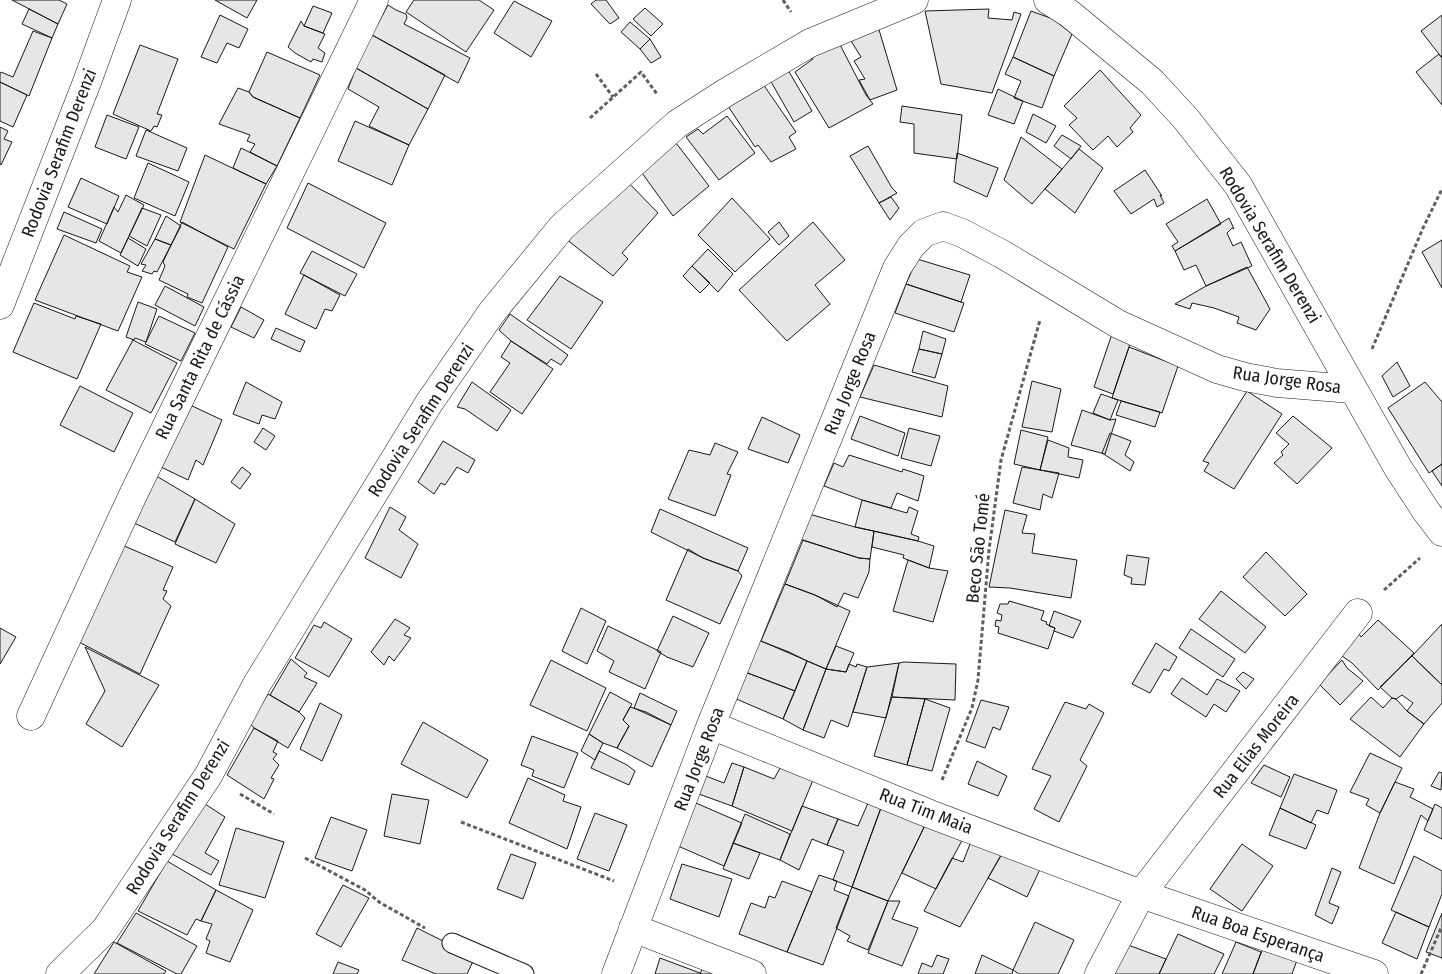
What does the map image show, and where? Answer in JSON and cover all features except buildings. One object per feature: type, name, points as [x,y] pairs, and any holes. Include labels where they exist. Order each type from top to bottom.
[{"type":"street","name":"Rodovia Serafim Derenzi","points":[[0,305],[88,82],[117,0]]},
{"type":"street","name":"Rua Santa Rita de Cássia","points":[[31,716],[136,488],[374,0]]},
{"type":"street","name":"Rodovia Serafim Derenzi","points":[[60,974],[105,930],[208,776],[257,684],[429,403],[492,312],[562,228],[677,124],[725,93],[810,43],[914,0]]},
{"type":"street","name":"Rodovia Serafim Derenzi","points":[[1048,0],[1072,7],[1152,82],[1186,119],[1238,185],[1398,468],[1442,532]]},
{"type":"street","name":"Rua Jorge Rosa","points":[[616,974],[711,725],[897,268],[912,246],[924,233],[943,226],[962,234],[1002,254],[1118,324],[1217,368],[1245,377],[1277,382],[1352,389]]},
{"type":"street","name":"Rua Elias Moreira","points":[[1098,974],[1142,894],[1358,613]]},
{"type":"street","name":"Rua Tim Maia","points":[[711,725],[930,814],[1142,894]]},
{"type":"street","name":"Rua Boa Esperança","points":[[1142,894],[1374,974]]},
{"type":"street","points":[[633,928],[752,974]]},
{"type":"lane","points":[[452,942],[524,974]]},
{"type":"path","points":[[590,118],[641,72],[677,124]]},
{"type":"path","points":[[596,74],[613,98]]},
{"type":"path","points":[[1352,389],[1365,365],[1423,228],[1442,190]]},
{"type":"path","name":"Beco São Tomé","points":[[930,814],[950,757],[972,708],[978,680],[989,550],[1001,460],[1051,284]]},
{"type":"path","points":[[1358,613],[1424,554]]},
{"type":"path","points":[[461,822],[647,894]]},
{"type":"path","points":[[305,858],[366,890],[379,902],[452,942]]},
{"type":"path","points":[[1421,974],[1442,926]]}]
